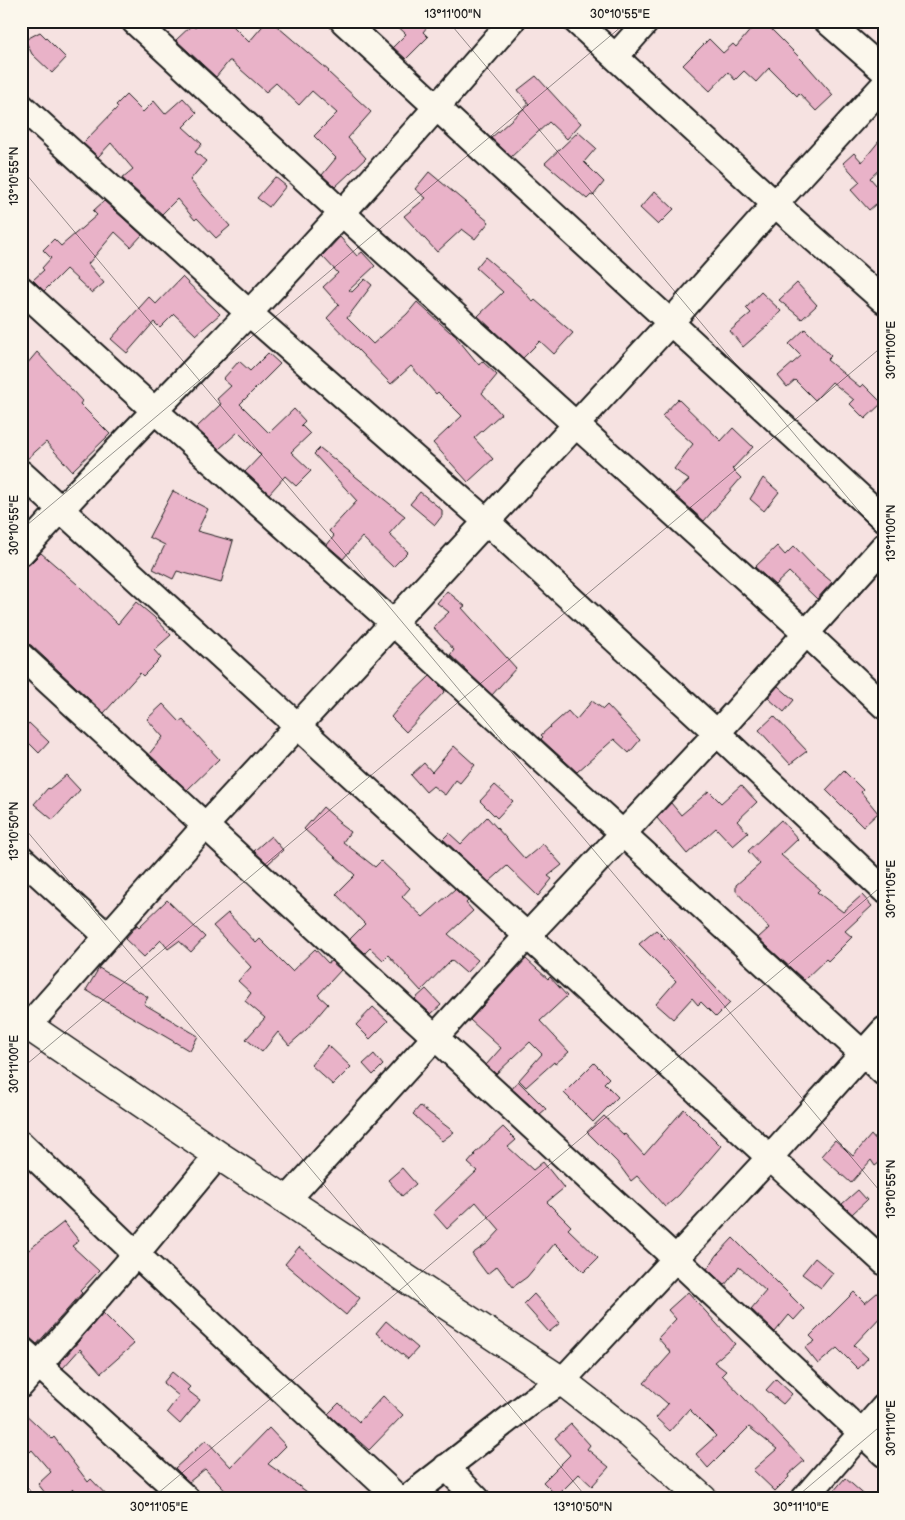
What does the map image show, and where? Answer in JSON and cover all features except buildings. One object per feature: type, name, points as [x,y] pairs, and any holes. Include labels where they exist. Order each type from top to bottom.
[{"type":"main road","points":[[25,1023],[218,1155],[562,1381],[630,1434],[703,1499]]},
{"type":"street","points":[[134,21],[884,706]]},
{"type":"street","points":[[343,21],[884,519]]},
{"type":"street","points":[[21,553],[342,213],[437,108],[512,21]]},
{"type":"street","points":[[576,21],[775,204],[884,301]]},
{"type":"street","points":[[616,56],[647,21]]},
{"type":"street","points":[[827,21],[884,72]]},
{"type":"street","points":[[25,1023],[108,936],[204,826],[670,322],[884,85]]},
{"type":"street","points":[[21,106],[249,313],[486,521],[717,733],[884,890]]},
{"type":"street","points":[[21,289],[393,623],[884,1073]]},
{"type":"street","points":[[21,473],[884,1262]]},
{"type":"street","points":[[287,1200],[527,936],[717,733],[805,632],[884,546]]},
{"type":"street","points":[[21,656],[435,1036],[884,1454]]},
{"type":"street","points":[[21,858],[108,936]]},
{"type":"street","points":[[406,1499],[533,1400],[562,1381],[770,1157],[884,1030]]},
{"type":"street","points":[[21,1144],[399,1499]]},
{"type":"street","points":[[21,1385],[30,1357],[136,1254],[218,1155]]},
{"type":"street","points":[[30,1357],[187,1499]]},
{"type":"street","points":[[804,1499],[884,1407]]},
{"type":"street","points":[[446,1467],[477,1499]]}]
